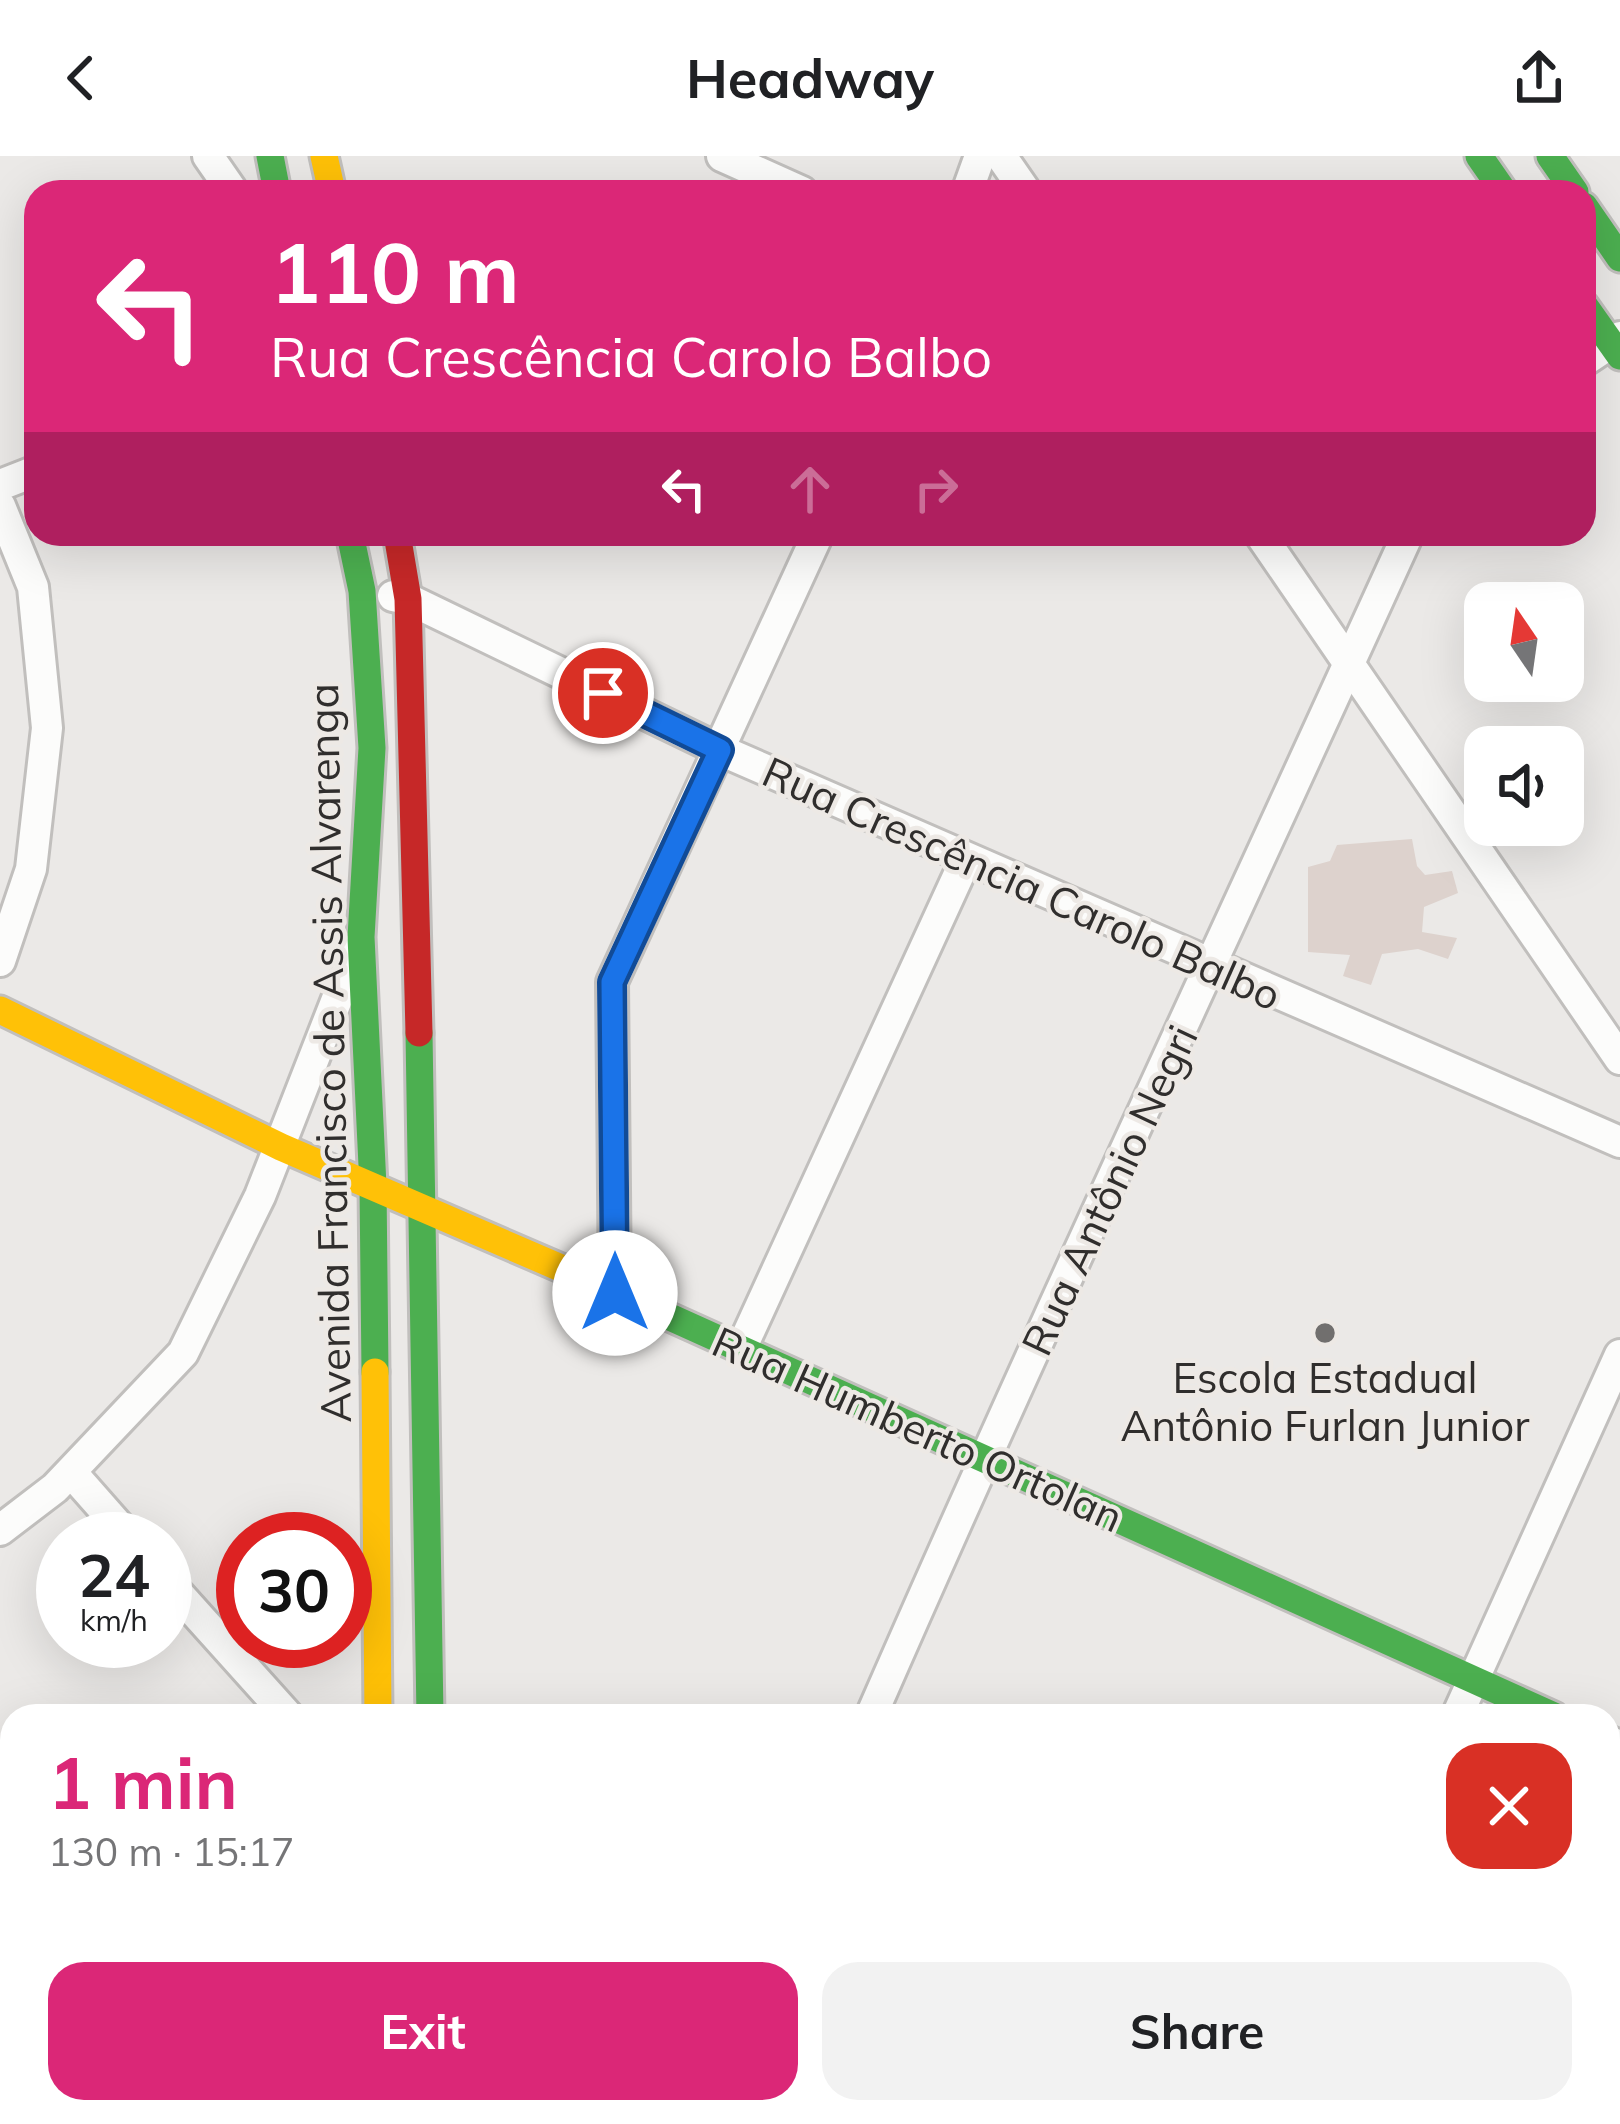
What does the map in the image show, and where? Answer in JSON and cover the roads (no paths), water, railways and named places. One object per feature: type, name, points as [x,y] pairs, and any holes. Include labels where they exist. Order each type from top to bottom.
[{"type":"main road","points":[[1596,223],[1620,258]]},
{"type":"main road","points":[[1596,320],[1617,345]]},
{"type":"main road","name":"Avenida Francisco de Assis Alvarenga","points":[[353,546],[362,591],[372,748],[361,937],[373,1186],[378,1704]]},
{"type":"main road","name":"Avenida Francisco de Assis Alvarenga","points":[[399,546],[409,599],[430,1704]]},
{"type":"main road","name":"Rua Humberto Ortolan","points":[[0,1010],[281,1147],[1527,1704]]},
{"type":"street","points":[[722,156],[775,180]]},
{"type":"street","points":[[0,506],[33,587],[47,728],[31,869],[0,961]]},
{"type":"street","points":[[615,1293],[612,982],[813,546]]},
{"type":"street","points":[[1268,546],[1620,1059]]},
{"type":"street","name":"Rua Antônio Negri","points":[[876,1704],[983,1459],[1403,546]]},
{"type":"street","name":"Rua Crescência Carolo Balbo","points":[[362,591],[409,599],[720,750],[1620,1142]]},
{"type":"street","points":[[741,1349],[966,859]]},
{"type":"street","points":[[0,1529],[71,1472],[183,1353],[281,1147],[361,937]]},
{"type":"street","points":[[1462,1704],[1620,1355]]},
{"type":"street","points":[[71,1472],[106,1512]]},
{"type":"street","points":[[192,1610],[275,1704]]},
{"type":"place","name":"Escola Estadual Antônio Furlan Junior","points":[[1325,1333]]}]
